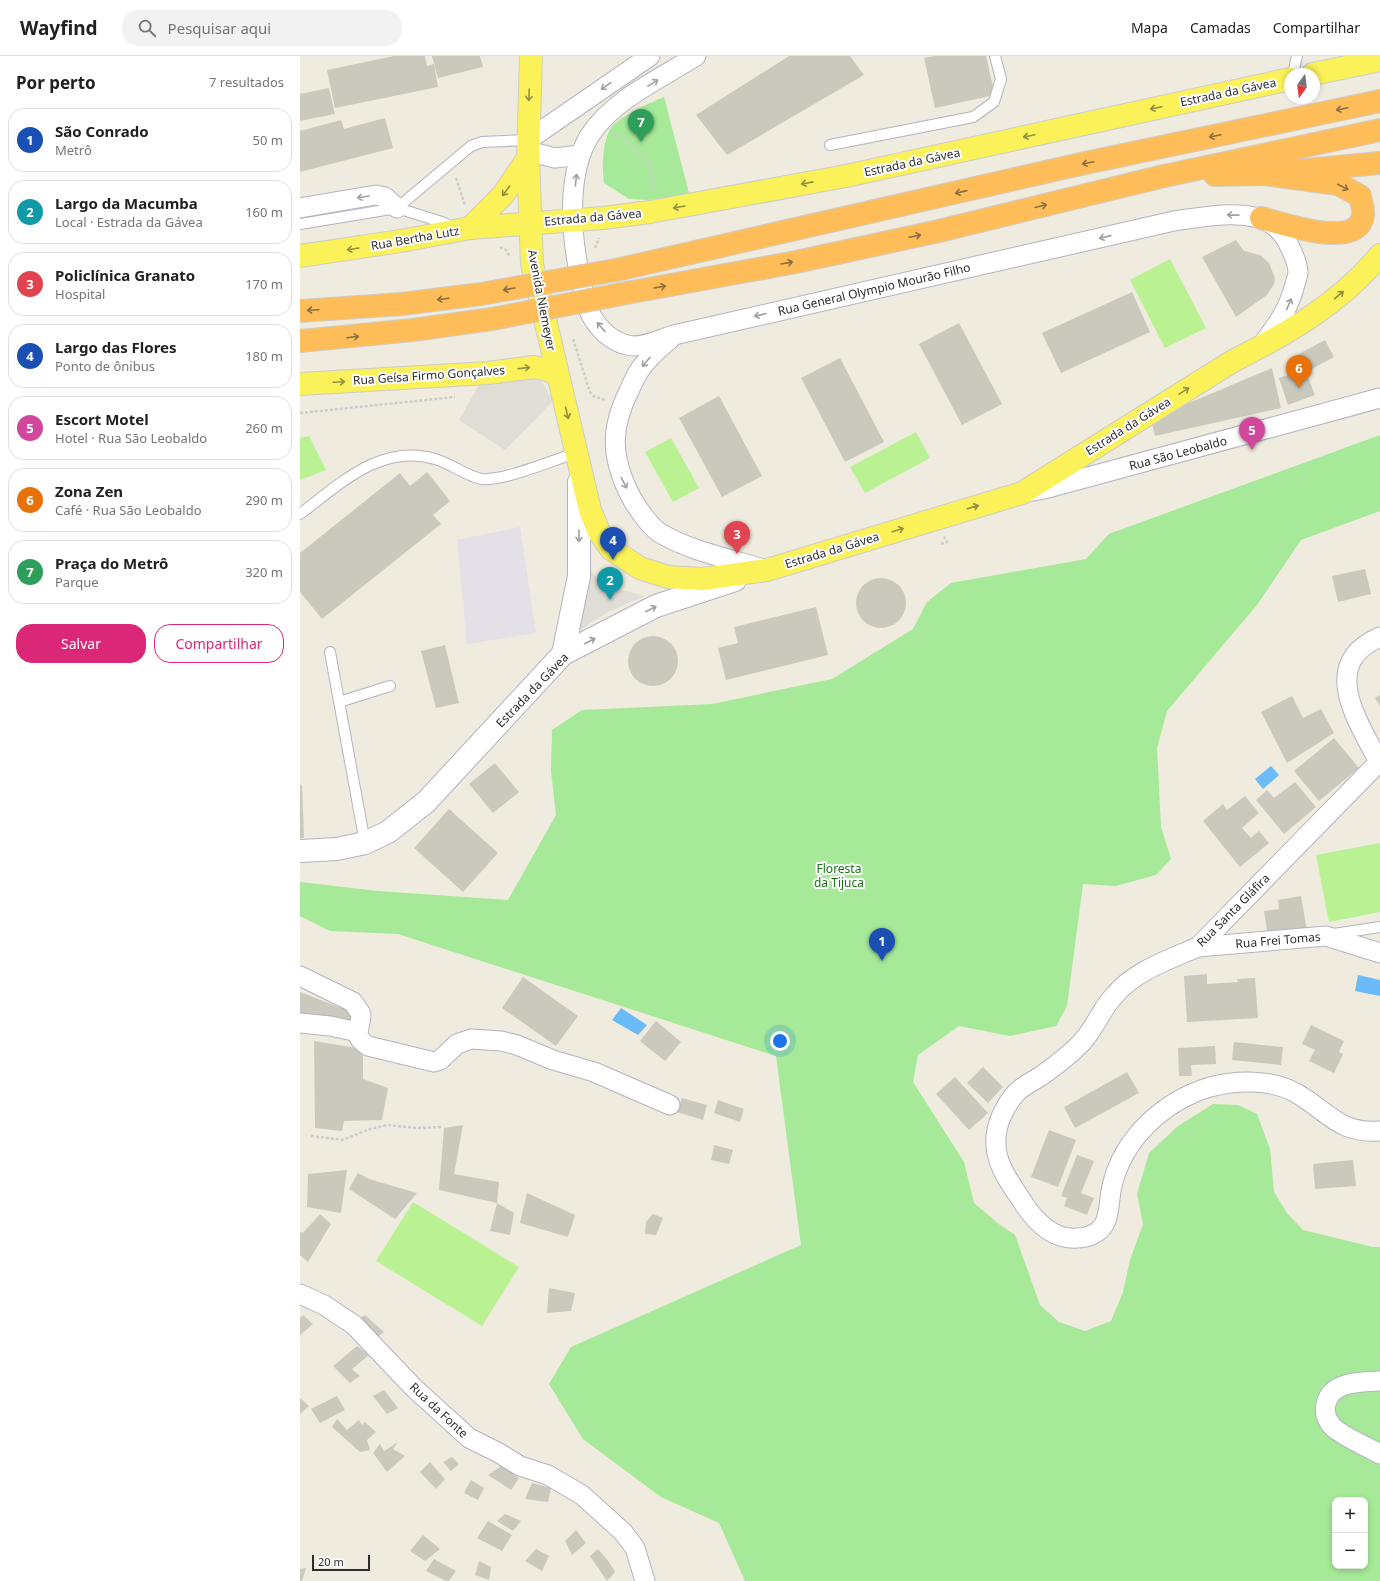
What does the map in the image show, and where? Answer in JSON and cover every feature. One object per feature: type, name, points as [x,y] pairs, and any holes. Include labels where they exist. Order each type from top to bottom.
[{"type":"highway","points":[[300,311],[402,304],[481,294],[616,270],[1076,165],[1380,101]]},
{"type":"highway","points":[[300,341],[390,332],[492,319],[796,262],[940,231],[1164,176],[1380,130]]},
{"type":"highway","points":[[1164,176],[1263,174],[1380,163]]},
{"type":"highway","points":[[1261,218],[1319,233],[1349,233],[1359,225],[1363,215],[1360,196],[1338,184],[1263,174]]},
{"type":"main road","name":"Avenida Niemeyer","points":[[532,56],[528,150],[532,264],[577,461],[590,510],[599,532],[611,548],[640,568],[668,578],[703,579],[766,570]]},
{"type":"main road","points":[[1320,73],[1380,60]]},
{"type":"main road","name":"Estrada da Gávea","points":[[530,222],[604,218],[650,212],[838,178],[1284,80]]},
{"type":"main road","points":[[464,222],[503,195],[528,150]]},
{"type":"main road","name":"Rua Bertha Lutz","points":[[300,256],[401,241],[464,222],[530,222]]},
{"type":"main road","name":"Estrada da Gávea","points":[[766,570],[1022,493],[1233,361],[1260,348],[1305,321],[1338,297],[1371,266],[1380,255]]},
{"type":"main road","name":"Rua Geísa Firmo Gonçalves","points":[[300,384],[488,373],[534,367],[548,370],[557,375]]},
{"type":"street","points":[[528,150],[650,56]]},
{"type":"street","points":[[528,150],[555,158],[580,155],[590,136],[600,122],[621,103],[696,56]]},
{"type":"street","name":"Rua General Olympio Mourão Filho","points":[[580,155],[572,219],[577,264],[584,293],[590,314],[598,326],[617,342],[629,346],[642,345],[674,335],[1174,221],[1222,215],[1243,215],[1261,218],[1277,228],[1286,237],[1293,253],[1298,272],[1291,300],[1283,317],[1260,348]]},
{"type":"street","points":[[300,208],[376,195],[385,197],[397,208]]},
{"type":"street","points":[[674,335],[642,366],[621,407],[616,422],[614,439],[620,474],[634,503],[659,532],[692,548],[766,570]]},
{"type":"street","name":"Rua São Leobaldo","points":[[1022,493],[1044,489],[1380,398]]},
{"type":"street","name":"Avenida Niemeyer","points":[[563,654],[579,576],[577,461]]},
{"type":"street","name":"Estrada da Gávea","points":[[300,852],[337,849],[365,842],[388,832],[426,802],[563,654],[656,606],[766,570]]},
{"type":"street","points":[[1379,763],[1347,692],[1347,673],[1352,658],[1370,641],[1380,637]]},
{"type":"street","name":"Rua Santa Gláfira","points":[[1379,763],[1198,947],[1160,963],[1127,981],[1112,998],[1083,1041],[1045,1073],[1017,1092],[1005,1108],[996,1130],[996,1152],[1004,1175],[1028,1210],[1046,1229],[1062,1237],[1078,1238],[1093,1234],[1103,1227],[1112,1185],[1119,1163],[1132,1142],[1147,1124],[1187,1096],[1211,1087],[1240,1082],[1270,1084],[1294,1092],[1329,1118],[1347,1127],[1360,1131],[1380,1131]]},
{"type":"street","name":"Rua Frei Tomas","points":[[1198,947],[1326,936],[1380,953]]},
{"type":"street","points":[[300,976],[353,1002],[361,1014],[358,1032],[360,1041],[368,1046],[434,1062],[440,1060],[457,1044],[470,1039],[500,1041],[517,1045],[553,1060],[594,1072],[670,1105]]},
{"type":"street","points":[[300,1023],[330,1026],[358,1032]]},
{"type":"street","name":"Rua da Fonte","points":[[300,1294],[324,1305],[354,1325],[413,1387],[468,1438],[499,1453],[516,1465],[548,1475],[566,1484],[587,1499],[623,1532],[635,1548],[645,1581]]},
{"type":"street","points":[[1380,1381],[1354,1382],[1336,1388],[1328,1396],[1325,1406],[1326,1416],[1333,1427],[1380,1454]]},
{"type":"lane","points":[[830,145],[973,117],[994,102],[1001,79],[995,56]]},
{"type":"lane","points":[[1294,68],[1297,56]]},
{"type":"lane","points":[[397,208],[450,162],[476,144],[528,150]]},
{"type":"lane","points":[[300,224],[397,208],[442,222],[464,222]]},
{"type":"lane","points":[[300,514],[362,468],[382,459],[405,455],[434,459],[481,479],[497,479],[577,461]]},
{"type":"lane","points":[[330,652],[365,842]]},
{"type":"lane","points":[[339,702],[390,686]]},
{"type":"lane","points":[[1326,936],[1380,927]]},
{"type":"path","points":[[590,136],[622,136],[650,164],[655,198]]},
{"type":"path","points":[[450,162],[464,222]]},
{"type":"path","points":[[571,334],[590,392],[593,396],[610,402]]},
{"type":"path","points":[[300,413],[458,397]]},
{"type":"path","points":[[942,544],[947,542]]},
{"type":"path","points":[[311,1136],[343,1140],[370,1129],[387,1125],[417,1128],[442,1127]]},
{"type":"shaded area","points":[[539,377],[553,401],[505,450],[459,420],[483,378]]},
{"type":"shaded area","points":[[520,527],[536,633],[467,644],[457,540]]},
{"type":"shaded area","points":[[588,571],[591,571],[598,579],[618,589],[645,596],[608,612],[577,632]]},
{"type":"green space","points":[[664,97],[689,193],[649,200],[629,199],[604,183],[603,157],[609,131],[619,121],[634,111]]},
{"type":"green space","points":[[1170,259],[1206,328],[1165,348],[1130,280]]},
{"type":"green space","points":[[916,432],[930,458],[865,493],[850,467]]},
{"type":"green space","name":"Floresta da Tijuca","points":[[1380,435],[1380,511],[1301,540],[1257,605],[1167,711],[1157,748],[1161,827],[1171,859],[1156,875],[1116,886],[1083,884],[1067,1006],[1056,1026],[1010,1036],[959,1026],[918,1055],[913,1082],[964,1162],[974,1203],[1000,1225],[1015,1235],[1040,1305],[1059,1322],[1085,1331],[1111,1321],[1123,1292],[1130,1260],[1143,1224],[1137,1194],[1149,1153],[1178,1126],[1213,1104],[1238,1105],[1257,1114],[1270,1149],[1274,1192],[1287,1213],[1303,1230],[1373,1247],[1380,1247],[1380,1581],[745,1581],[719,1523],[661,1497],[583,1439],[549,1384],[571,1347],[801,1245],[776,1056],[398,934],[330,931],[300,916],[300,882],[378,891],[508,900],[556,815],[551,771],[552,730],[582,710],[712,704],[832,679],[913,629],[927,602],[951,583],[1086,559],[1109,534]]},
{"type":"green space","points":[[309,436],[326,470],[300,480],[300,438]]},
{"type":"green space","points":[[671,438],[699,488],[673,502],[645,452]]},
{"type":"green space","points":[[1380,843],[1380,912],[1329,922],[1316,855]]},
{"type":"green space","points":[[413,1202],[519,1267],[482,1326],[376,1261]]},
{"type":"water","points":[[1271,766],[1279,775],[1263,789],[1255,779]]},
{"type":"water","points":[[1358,975],[1380,980],[1380,996],[1355,991]]},
{"type":"water","points":[[621,1008],[647,1025],[638,1035],[612,1020]]},
{"type":"building","points":[[394,56],[425,56],[427,66],[434,64],[438,87],[335,108],[327,70]]},
{"type":"building","points":[[432,56],[480,56],[483,67],[438,78]]},
{"type":"building","points":[[789,56],[850,56],[864,75],[727,155],[696,115]]},
{"type":"building","points":[[934,56],[986,56],[995,95],[935,108],[924,58]]},
{"type":"building","points":[[329,88],[335,114],[300,121],[300,94]]},
{"type":"building","points":[[385,118],[393,148],[300,172],[300,131],[341,120],[344,129]]},
{"type":"building","points":[[1236,240],[1244,251],[1260,255],[1269,263],[1275,278],[1274,284],[1267,295],[1236,317],[1202,257]]},
{"type":"building","points":[[1132,292],[1150,332],[1061,373],[1042,333]]},
{"type":"building","points":[[959,323],[1002,404],[962,425],[919,344]]},
{"type":"building","points":[[1325,340],[1334,357],[1306,372],[1315,395],[1288,405],[1279,378],[1305,369],[1297,355]]},
{"type":"building","points":[[840,358],[884,442],[845,462],[801,378]]},
{"type":"building","points":[[1272,368],[1281,408],[1155,436],[1151,419]]},
{"type":"building","points":[[719,396],[762,476],[722,497],[679,418]]},
{"type":"building","points":[[427,472],[450,501],[433,515],[441,524],[322,619],[300,592],[300,553],[400,473],[410,486]]},
{"type":"building","points":[[1365,569],[1371,594],[1338,602],[1332,576]]},
{"type":"building","points":[[876,578],[886,578],[899,585],[906,598],[906,608],[899,621],[886,628],[876,628],[867,624],[860,617],[856,608],[856,598],[860,589],[867,582]]},
{"type":"building","points":[[816,607],[828,655],[726,680],[718,648],[738,643],[734,627]]},
{"type":"building","points":[[648,636],[658,636],[671,643],[678,656],[678,666],[671,679],[658,686],[648,686],[639,682],[632,675],[628,666],[628,656],[632,647],[639,640]]},
{"type":"building","points":[[445,645],[459,703],[436,708],[421,651]]},
{"type":"building","points":[[1380,695],[1380,706],[1375,698]]},
{"type":"building","points":[[1292,696],[1303,718],[1321,709],[1334,733],[1287,763],[1261,712]]},
{"type":"building","points":[[1334,738],[1359,768],[1319,801],[1294,771]]},
{"type":"building","points":[[495,763],[519,792],[493,813],[469,784]]},
{"type":"building","points":[[1295,782],[1316,807],[1284,834],[1256,800],[1267,790],[1274,798]]},
{"type":"building","points":[[300,785],[302,785],[304,838],[300,838]]},
{"type":"building","points":[[1245,796],[1259,813],[1242,828],[1251,838],[1259,831],[1269,843],[1240,867],[1203,821],[1223,804],[1227,810]]},
{"type":"building","points":[[449,809],[498,853],[463,892],[414,848]]},
{"type":"building","points":[[1301,896],[1307,931],[1268,937],[1264,911],[1279,909],[1278,900]]},
{"type":"building","points":[[1207,974],[1207,984],[1238,982],[1237,979],[1255,978],[1258,1018],[1187,1022],[1184,976]]},
{"type":"building","points":[[523,977],[578,1016],[556,1046],[502,1008]]},
{"type":"building","points":[[300,992],[367,1018],[366,1033],[300,1027]]},
{"type":"building","points":[[656,1021],[681,1042],[665,1061],[640,1041]]},
{"type":"building","points":[[1311,1025],[1344,1041],[1339,1052],[1343,1054],[1334,1073],[1309,1061],[1315,1050],[1302,1044]]},
{"type":"building","points":[[314,1041],[363,1049],[363,1079],[388,1088],[382,1120],[344,1121],[342,1131],[315,1128]]},
{"type":"building","points":[[1234,1042],[1283,1047],[1281,1065],[1232,1060]]},
{"type":"building","points":[[1215,1046],[1216,1064],[1191,1065],[1192,1076],[1179,1076],[1178,1048]]},
{"type":"building","points":[[983,1067],[1003,1087],[988,1103],[967,1083]]},
{"type":"building","points":[[1127,1072],[1139,1093],[1075,1128],[1064,1107]]},
{"type":"building","points":[[955,1077],[988,1113],[969,1130],[936,1094]]},
{"type":"building","points":[[682,1098],[707,1105],[703,1120],[677,1112]]},
{"type":"building","points":[[718,1100],[744,1109],[740,1122],[714,1113]]},
{"type":"building","points":[[463,1125],[454,1174],[499,1182],[497,1203],[439,1190],[444,1128]]},
{"type":"building","points":[[1049,1130],[1076,1140],[1058,1187],[1031,1177]]},
{"type":"building","points":[[714,1145],[733,1150],[729,1164],[711,1160]]},
{"type":"building","points":[[1077,1155],[1094,1161],[1081,1193],[1094,1198],[1087,1215],[1064,1206],[1067,1198],[1061,1196]]},
{"type":"building","points":[[1353,1160],[1356,1186],[1315,1189],[1313,1164]]},
{"type":"building","points":[[347,1170],[341,1213],[307,1207],[308,1174]]},
{"type":"building","points":[[358,1173],[369,1179],[417,1193],[395,1219],[349,1189]]},
{"type":"building","points":[[527,1193],[575,1215],[568,1237],[520,1223]]},
{"type":"building","points":[[497,1203],[514,1213],[510,1235],[490,1231]]},
{"type":"building","points":[[320,1214],[331,1224],[308,1262],[300,1255],[300,1232],[303,1233]]},
{"type":"building","points":[[653,1214],[663,1218],[656,1235],[645,1234],[646,1222]]},
{"type":"building","points":[[549,1288],[575,1293],[571,1311],[547,1313]]},
{"type":"building","points":[[303,1315],[313,1324],[300,1335],[300,1318]]},
{"type":"building","points":[[365,1315],[384,1332],[369,1343],[356,1321]]},
{"type":"building","points":[[357,1346],[369,1355],[352,1369],[360,1376],[350,1383],[333,1366]]},
{"type":"building","points":[[384,1390],[398,1408],[387,1414],[373,1396]]},
{"type":"building","points":[[337,1396],[345,1410],[320,1423],[311,1409]]},
{"type":"building","points":[[300,1398],[309,1406],[300,1414]]},
{"type":"building","points":[[337,1419],[347,1430],[359,1420],[362,1425],[365,1422],[376,1432],[367,1440],[370,1450],[360,1452],[332,1427]]},
{"type":"building","points":[[398,1442],[393,1449],[405,1456],[387,1472],[373,1453],[380,1444],[384,1451]]},
{"type":"building","points":[[452,1457],[459,1464],[451,1471],[443,1462]]},
{"type":"building","points":[[430,1462],[445,1479],[436,1489],[420,1472]]},
{"type":"building","points":[[501,1466],[519,1478],[511,1490],[488,1475]]},
{"type":"building","points":[[471,1480],[484,1488],[478,1500],[464,1493]]},
{"type":"building","points":[[532,1483],[551,1488],[548,1502],[525,1499]]},
{"type":"building","points":[[505,1514],[521,1521],[513,1531],[497,1521]]},
{"type":"building","points":[[488,1521],[512,1535],[502,1551],[477,1538]]},
{"type":"building","points":[[576,1530],[586,1543],[572,1555],[565,1541]]},
{"type":"building","points":[[423,1535],[440,1549],[425,1561],[410,1551]]},
{"type":"building","points":[[536,1549],[549,1556],[542,1571],[525,1561]]},
{"type":"building","points":[[598,1549],[615,1572],[607,1581],[590,1556]]},
{"type":"building","points":[[434,1559],[456,1571],[449,1581],[426,1571]]},
{"type":"building","points":[[479,1561],[491,1567],[489,1580],[475,1575]]},
{"type":"building","points":[[306,1568],[302,1581],[300,1581],[300,1569]]},
{"type":"place","name":"Praça do Metrô","points":[[641,142]]},
{"type":"place","name":"Zona Zen","points":[[1299,388]]},
{"type":"place","name":"Escort Motel","points":[[1252,450]]},
{"type":"place","name":"Policlínica Granato","points":[[737,554]]},
{"type":"place","name":"Largo das Flores","points":[[613,560]]},
{"type":"place","name":"Largo da Macumba","points":[[610,600]]},
{"type":"place","name":"São Conrado","points":[[882,961]]}]
